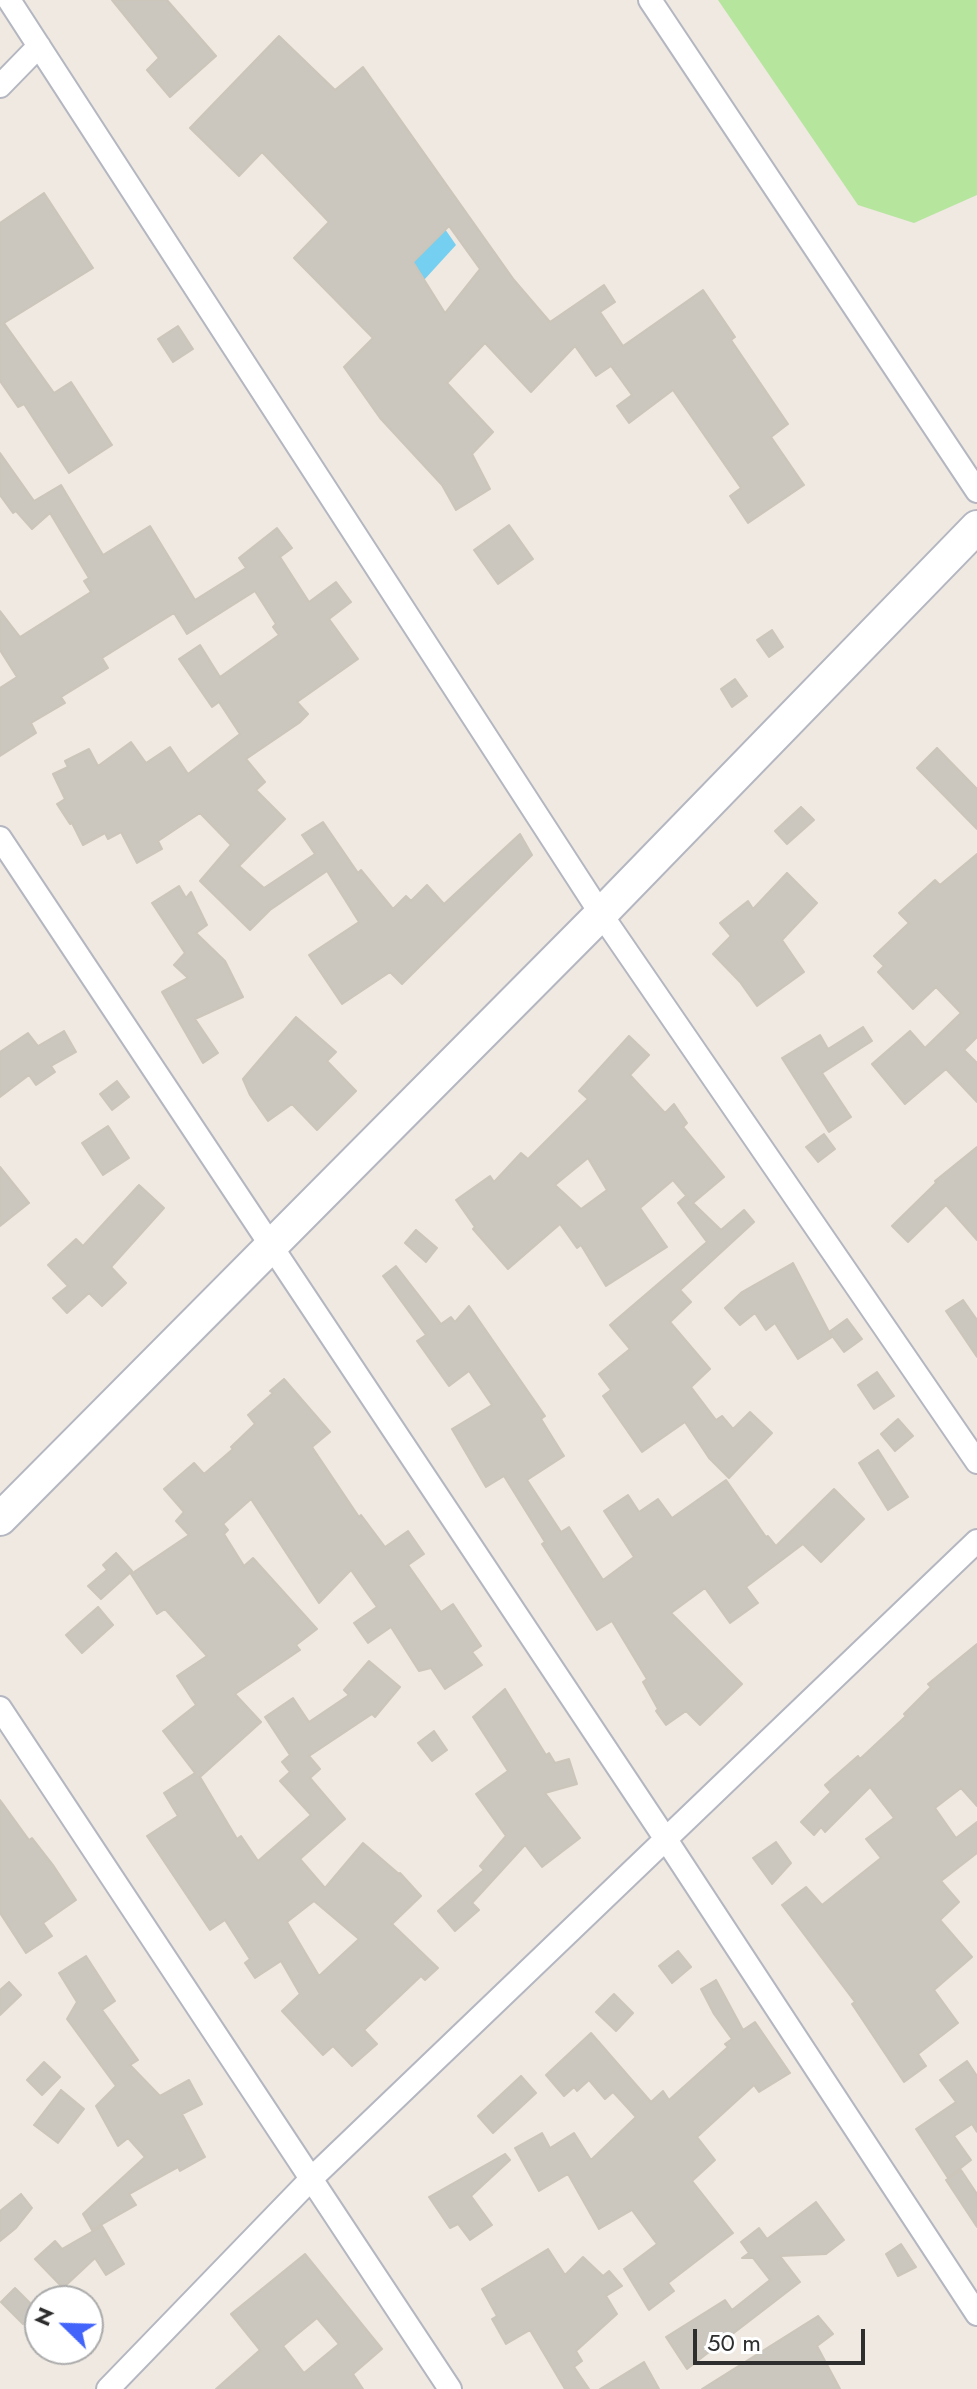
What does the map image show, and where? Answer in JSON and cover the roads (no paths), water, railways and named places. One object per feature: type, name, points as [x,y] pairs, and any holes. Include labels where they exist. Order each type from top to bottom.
[{"type":"street","points":[[9,0],[601,914],[977,1462]]},
{"type":"street","points":[[650,0],[977,491]]},
{"type":"street","points":[[0,86],[39,46]]},
{"type":"street","points":[[0,1519],[601,914],[977,527]]},
{"type":"street","points":[[0,838],[667,1841],[977,2314]]},
{"type":"street","points":[[108,2389],[312,2178],[977,1541]]},
{"type":"street","points":[[0,1708],[450,2389]]},
{"type":"water","points":[[445,229],[456,245],[424,280],[413,262]]}]
